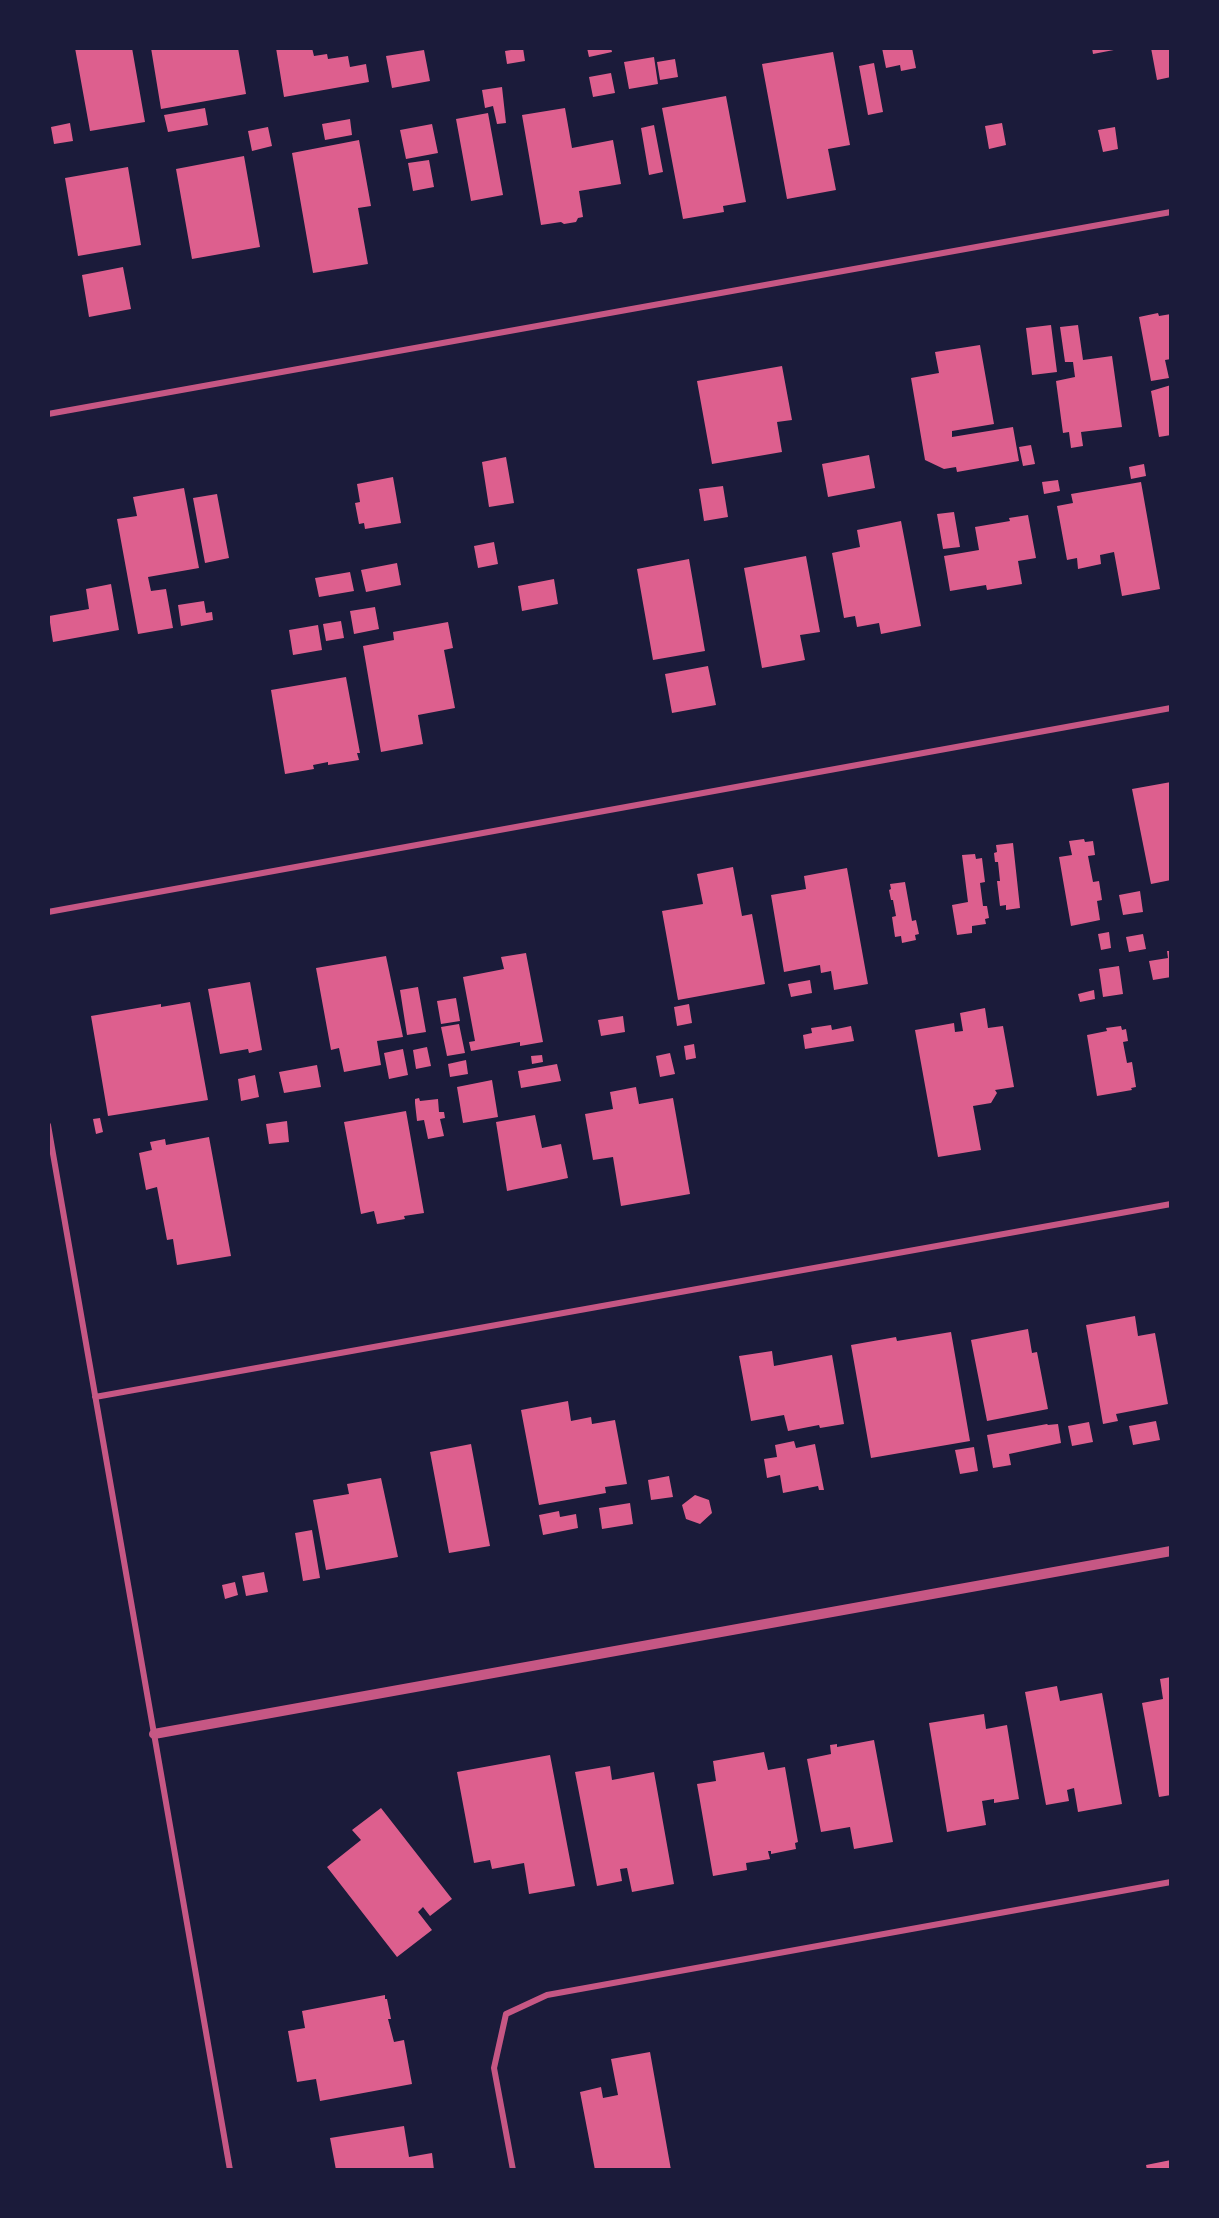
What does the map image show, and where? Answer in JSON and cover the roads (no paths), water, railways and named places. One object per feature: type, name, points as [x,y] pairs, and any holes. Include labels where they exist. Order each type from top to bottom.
[{"type":"street","points":[[48,414],[1171,212]]},
{"type":"street","points":[[48,912],[1171,708]]},
{"type":"street","points":[[48,1125],[230,2170]]},
{"type":"street","points":[[95,1397],[1171,1204]]},
{"type":"street","points":[[154,1734],[1171,1551]]},
{"type":"street","points":[[513,2170],[494,2068],[506,2014],[547,1995],[1171,1882]]}]
